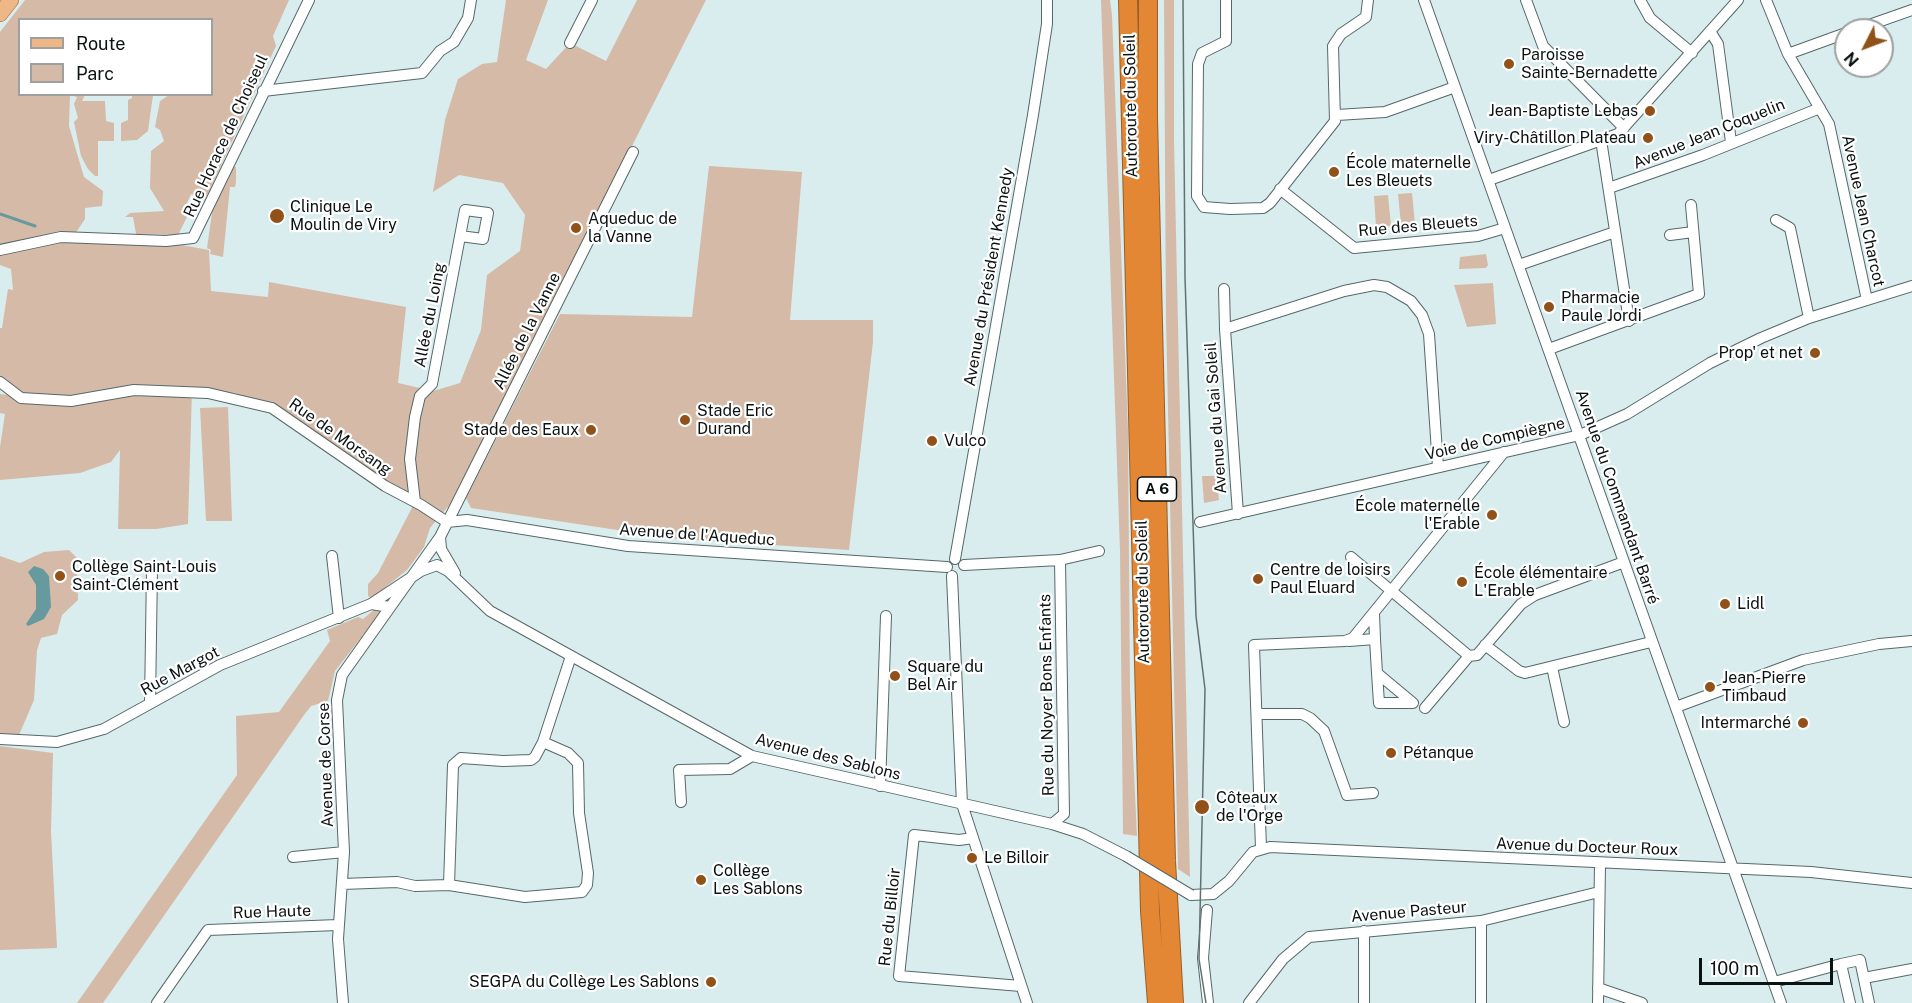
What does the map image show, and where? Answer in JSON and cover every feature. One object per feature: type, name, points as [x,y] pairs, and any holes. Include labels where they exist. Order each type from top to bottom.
[{"type":"highway","points":[[1118,0],[1134,210]]},
{"type":"highway","name":"Autoroute du Soleil","points":[[1128,0],[1150,910],[1157,1003]]},
{"type":"highway","name":"Autoroute du Soleil","points":[[1148,0],[1148,129],[1165,817],[1174,1003]]},
{"type":"main road","points":[[0,14],[11,0]]},
{"type":"street","name":"Rue Horace de Choiseul","points":[[0,250],[61,237],[166,241],[193,238],[309,0]]},
{"type":"street","points":[[263,91],[422,73],[440,51],[454,42],[468,18],[471,0]]},
{"type":"street","points":[[570,43],[592,0]]},
{"type":"street","name":"Avenue du Président Kennedy","points":[[1027,1003],[962,804],[955,567],[1033,115],[1047,24],[1047,0]]},
{"type":"street","points":[[1226,0],[1226,41],[1202,53],[1198,64],[1197,196],[1204,207],[1230,209],[1263,208],[1335,121],[1333,46],[1341,34],[1366,17],[1368,0]]},
{"type":"street","name":"Avenue du Commandant Barré","points":[[1424,0],[1781,1003]]},
{"type":"street","points":[[1526,0],[1543,46],[1624,128]]},
{"type":"street","points":[[1640,0],[1650,18],[1692,52]]},
{"type":"street","points":[[1489,180],[1601,140],[1624,128],[1738,0]]},
{"type":"street","name":"Avenue Jean Charcot","points":[[1766,0],[1788,54],[1820,108],[1834,142],[1867,300]]},
{"type":"street","points":[[1889,18],[1912,10]]},
{"type":"street","points":[[1710,32],[1718,44],[1731,142]]},
{"type":"street","points":[[1788,54],[1834,37]]},
{"type":"street","points":[[1336,115],[1385,112],[1455,87]]},
{"type":"street","name":"Avenue Jean Coquelin","points":[[1609,188],[1703,155],[1820,108]]},
{"type":"street","points":[[1601,140],[1629,321]]},
{"type":"street","name":"Allée de la Vanne","points":[[447,522],[633,152]]},
{"type":"street","name":"Rue des Bleuets","points":[[1280,189],[1354,248],[1489,235],[1505,228]]},
{"type":"street","points":[[1549,349],[1699,294],[1691,205]]},
{"type":"street","points":[[1776,220],[1790,228],[1809,318]]},
{"type":"street","points":[[1519,266],[1615,232]]},
{"type":"street","points":[[1670,235],[1693,232]]},
{"type":"street","name":"Allée du Loing","points":[[415,502],[410,459],[415,417],[420,396],[432,384],[460,236]]},
{"type":"street","name":"Avenue du Gai Soleil","points":[[1238,514],[1225,329],[1344,291],[1374,285],[1387,287],[1411,301],[1422,315],[1429,334],[1438,467]]},
{"type":"street","name":"Voie de Compiègne","points":[[1200,522],[1580,435],[1641,406],[1710,363],[1809,318],[1912,286]]},
{"type":"street","points":[[1224,289],[1225,329]]},
{"type":"street","name":"Rue de Morsang","points":[[0,382],[21,398],[71,401],[134,390],[208,393],[282,413],[385,486],[447,522]]},
{"type":"street","points":[[1345,641],[1353,638],[1393,592],[1504,452]]},
{"type":"street","name":"Avenue de l'Aqueduc","points":[[447,522],[467,520],[628,546],[955,567],[1060,560],[1099,550]]},
{"type":"street","name":"Avenue de Corse","points":[[343,1003],[338,925],[344,852],[338,690],[347,668],[411,577],[431,553],[447,522]]},
{"type":"street","name":"Avenue des Sablons","points":[[440,537],[445,558],[466,588]]},
{"type":"street","name":"Avenue des Sablons","points":[[431,553],[438,565],[448,571],[490,611],[752,756],[1052,824],[1083,834],[1191,894],[1207,895],[1221,889],[1253,852],[1260,848]]},
{"type":"street","points":[[332,556],[339,618]]},
{"type":"street","points":[[1351,557],[1469,656]]},
{"type":"street","name":"Rue du Noyer Bons Enfants","points":[[1052,824],[1064,814],[1060,560]]},
{"type":"street","points":[[1425,708],[1469,656],[1477,655],[1516,608],[1528,599],[1624,562]]},
{"type":"street","points":[[411,577],[429,566],[438,565]]},
{"type":"street","points":[[150,703],[152,569]]},
{"type":"street","name":"Rue Margot","points":[[0,738],[39,742],[80,737],[122,720],[220,665],[371,604],[411,577]]},
{"type":"street","points":[[371,604],[390,607]]},
{"type":"street","points":[[1374,614],[1377,673]]},
{"type":"street","points":[[880,786],[886,615]]},
{"type":"street","points":[[1260,848],[1254,645],[1375,639]]},
{"type":"street","points":[[1676,707],[1803,660],[1880,644],[1912,641]]},
{"type":"street","points":[[1485,645],[1519,671],[1531,672],[1652,642]]},
{"type":"street","points":[[449,885],[453,765],[461,758],[467,757],[503,761],[531,760],[539,752],[543,742],[571,656]]},
{"type":"street","points":[[1552,668],[1564,722]]},
{"type":"street","points":[[1257,714],[1302,714],[1310,718],[1324,731],[1347,795],[1373,793]]},
{"type":"street","points":[[342,884],[397,882],[415,885],[449,885],[525,897],[582,892],[587,885],[585,841],[579,813],[578,763],[568,753],[543,742]]},
{"type":"street","points":[[681,802],[679,770],[730,769],[752,756]]},
{"type":"street","name":"Rue du Billoir","points":[[973,838],[958,840],[914,835],[899,976],[1021,986]]},
{"type":"street","name":"Avenue du Docteur Roux","points":[[1260,848],[1811,872],[1912,883]]},
{"type":"street","points":[[293,856],[344,852]]},
{"type":"street","points":[[1598,1003],[1600,864]]},
{"type":"street","name":"Avenue Pasteur","points":[[1249,1003],[1299,943],[1319,934],[1481,921],[1599,892]]},
{"type":"street","points":[[1207,910],[1203,958],[1209,1003]]},
{"type":"street","points":[[1481,921],[1481,1003]]},
{"type":"street","name":"Rue Haute","points":[[157,1003],[208,930],[338,925]]},
{"type":"street","points":[[1364,931],[1364,1003]]},
{"type":"street","points":[[1774,982],[1860,960],[1869,1003]]},
{"type":"street","points":[[1841,964],[1850,1003]]},
{"type":"street","points":[[1864,978],[1912,969]]},
{"type":"street","points":[[1598,988],[1642,1003]]},
{"type":"green space","points":[[25,0],[289,0],[273,36],[276,46],[205,200],[191,194],[182,214],[187,217],[178,235],[136,234],[133,217],[125,217],[130,213],[164,211],[150,188],[151,151],[164,141],[160,130],[155,127],[160,101],[168,96],[213,96],[213,18],[18,18],[18,96],[70,96],[69,126],[84,177],[103,191],[102,206],[85,208],[85,219],[71,240],[176,244],[209,250],[211,291],[268,297],[269,282],[406,307],[398,383],[420,388],[420,395],[460,383],[481,330],[487,275],[520,251],[525,215],[503,183],[459,175],[433,192],[445,120],[458,79],[482,64],[497,62],[506,0],[548,0],[526,60],[546,69],[570,43],[606,61],[637,0],[706,0],[451,503],[430,528],[424,547],[407,570],[372,598],[368,596],[368,584],[378,573],[415,502],[272,408],[235,393],[192,390],[188,524],[156,529],[118,529],[120,450],[111,462],[80,473],[0,480],[0,447],[5,414],[0,413],[0,394],[7,395],[0,388],[0,328],[2,328],[8,289],[13,290],[11,269],[0,265],[0,32]]},
{"type":"green space","points":[[1101,0],[1110,0],[1112,15],[1128,430],[1130,690],[1137,836],[1123,834],[1120,551]]},
{"type":"green space","points":[[1164,0],[1174,0],[1174,142],[1190,877],[1178,869],[1166,319]]},
{"type":"green space","points":[[74,96],[84,96],[82,101],[105,101],[106,121],[114,123],[114,141],[98,141],[98,176],[88,169],[81,156],[74,122],[78,118],[74,104],[77,97]]},
{"type":"green space","points":[[132,96],[153,96],[148,131],[137,140],[121,141],[121,123],[128,120],[128,100]]},
{"type":"green space","name":"Stade Eric Durand","points":[[709,166],[802,172],[790,320],[873,320],[873,342],[849,550],[649,537],[644,534],[471,508],[466,498],[560,314],[692,317]]},
{"type":"green space","points":[[231,167],[236,167],[236,182],[235,187],[230,187],[223,257],[210,254],[211,250],[207,248],[213,206]]},
{"type":"green space","points":[[1412,193],[1415,224],[1401,225],[1398,194]]},
{"type":"green space","points":[[1388,195],[1391,226],[1376,227],[1374,196]]},
{"type":"green space","points":[[1486,254],[1488,265],[1486,268],[1459,269],[1460,257]]},
{"type":"green space","points":[[1493,283],[1496,324],[1467,327],[1454,285]]},
{"type":"green space","points":[[228,407],[232,521],[206,521],[200,408]]},
{"type":"green space","points":[[1202,476],[1216,476],[1219,500],[1204,503]]},
{"type":"green space","points":[[69,550],[77,558],[78,600],[62,615],[57,634],[41,638],[37,650],[34,700],[19,735],[0,733],[0,556],[20,563],[44,552]]},
{"type":"green space","points":[[375,609],[382,611],[335,671],[328,701],[311,706],[304,715],[103,1003],[77,1003],[237,775],[236,716],[279,712],[330,641],[327,630],[358,617],[363,619]]},
{"type":"green space","points":[[0,746],[53,753],[51,831],[57,948],[0,950]]},
{"type":"water","points":[[34,566],[43,569],[49,576],[51,607],[44,619],[28,626],[26,624],[36,609],[36,585],[28,572]]},
{"type":"waterway","points":[[0,214],[35,226]]},
{"type":"tram line","points":[[1183,0],[1185,277],[1196,616],[1205,689],[1199,959],[1206,1003]]},
{"type":"place","name":"Paroisse Sainte-Bernadette","points":[[1509,64]]},
{"type":"place","name":"Jean-Baptiste Lebas","points":[[1650,111]]},
{"type":"place","name":"Viry-Châtillon Plateau","points":[[1648,138]]},
{"type":"place","name":"École maternelle Les Bleuets","points":[[1334,172]]},
{"type":"place","name":"Clinique Le Moulin de Viry","points":[[277,216]]},
{"type":"place","name":"Aqueduc de la Vanne","points":[[576,228]]},
{"type":"place","name":"Pharmacie Paule Jordi","points":[[1549,307]]},
{"type":"place","name":"Prop' et net","points":[[1815,353]]},
{"type":"place","name":"Stade Eric Durand","points":[[685,420]]},
{"type":"place","name":"Stade des Eaux","points":[[591,430]]},
{"type":"place","name":"Vulco","points":[[932,441]]},
{"type":"place","name":"École maternelle l'Erable","points":[[1492,515]]},
{"type":"place","name":"Collège Saint-Louis Saint-Clément","points":[[60,576]]},
{"type":"place","name":"Centre de loisirs Paul Eluard","points":[[1258,579]]},
{"type":"place","name":"École élémentaire L'Erable","points":[[1462,582]]},
{"type":"place","name":"Lidl","points":[[1725,604]]},
{"type":"place","name":"Square du Bel Air","points":[[895,676]]},
{"type":"place","name":"Jean-Pierre Timbaud","points":[[1710,687]]},
{"type":"place","name":"Intermarché","points":[[1803,723]]},
{"type":"place","name":"Pétanque","points":[[1391,753]]},
{"type":"place","name":"Côteaux de l'Orge","points":[[1202,807]]},
{"type":"place","name":"Le Billoir","points":[[972,858]]},
{"type":"place","name":"Collège Les Sablons","points":[[701,880]]},
{"type":"place","name":"SEGPA du Collège Les Sablons","points":[[711,982]]}]
